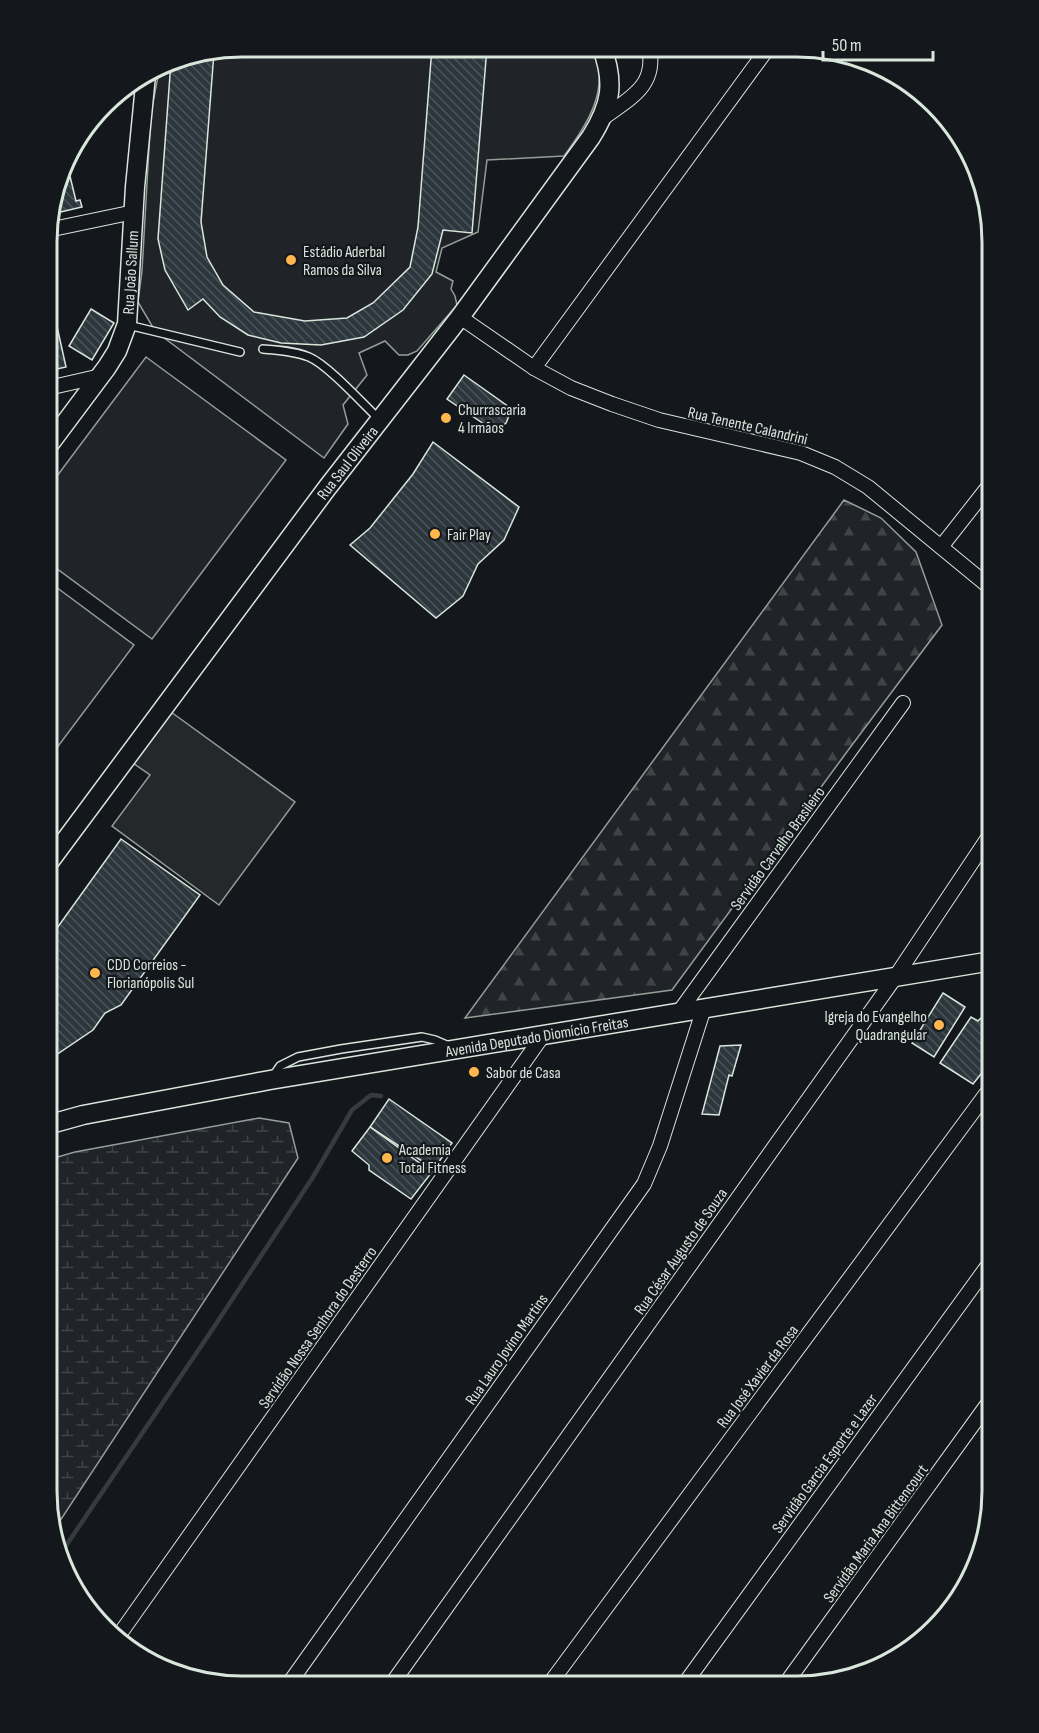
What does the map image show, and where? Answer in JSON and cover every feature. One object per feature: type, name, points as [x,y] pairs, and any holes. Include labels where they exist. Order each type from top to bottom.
[{"type":"street","name":"Rua Saul Oliveira","points":[[57,852],[380,420],[460,317],[603,118],[610,90],[610,68],[606,57]]},
{"type":"street","points":[[603,118],[638,92],[646,83],[651,68],[650,57]]},
{"type":"street","points":[[534,368],[761,57]]},
{"type":"street","name":"Rua João Sallum","points":[[57,434],[117,351],[127,324],[145,84]]},
{"type":"street","points":[[58,228],[134,212]]},
{"type":"street","name":"Rua Tenente Calandrini","points":[[460,317],[534,368],[572,388],[659,420],[778,447],[817,459],[855,478],[982,581]]},
{"type":"street","points":[[57,386],[101,376]]},
{"type":"street","points":[[941,548],[982,496]]},
{"type":"street","name":"Servidão Carvalho Brasileiro","points":[[679,1012],[903,703]]},
{"type":"street","name":"Rua César Augusto de Souza","points":[[397,1676],[894,979],[982,847]]},
{"type":"street","name":"Avenida Deputado Diomício Freitas","points":[[57,1122],[83,1115],[270,1080],[982,963]]},
{"type":"street","name":"Rua Lauro Jovino Martins","points":[[294,1676],[644,1184],[660,1146],[704,1008]]},
{"type":"street","name":"Servidão Nossa Senhora do Desterro","points":[[122,1631],[544,1034]]},
{"type":"street","name":"Rua José Xavier da Rosa","points":[[555,1676],[982,1100]]},
{"type":"street","name":"Avenida Deputado Diomício Freitas","points":[[57,1115],[83,1115]]},
{"type":"street","name":"Servidão Garcia Esporte e Lazer","points":[[690,1676],[982,1274]]},
{"type":"street","name":"Servidão Maria Ana Bittencourt","points":[[791,1676],[982,1412]]},
{"type":"lane","points":[[127,324],[240,352]]},
{"type":"lane","points":[[262,349],[309,357],[322,366],[380,420]]},
{"type":"green space","name":"Estádio Aderbal Ramos da Silva","points":[[242,57],[596,57],[598,63],[598,92],[594,105],[581,131],[564,156],[487,160],[478,232],[442,248],[436,272],[453,281],[451,289],[457,305],[417,351],[408,355],[399,355],[385,341],[359,353],[367,375],[343,405],[348,424],[324,458],[155,331],[138,302],[142,271],[151,113],[158,77],[194,63],[218,59]]},
{"type":"green space","points":[[146,357],[286,460],[152,639],[57,569],[57,476]]},
{"type":"green space","points":[[844,500],[881,518],[916,552],[942,625],[672,990],[465,1018]]},
{"type":"green space","points":[[57,588],[134,645],[57,748]]},
{"type":"green space","points":[[259,1118],[289,1123],[298,1158],[60,1521],[57,1491],[57,1157]]},
{"type":"shaded area","points":[[171,712],[295,802],[219,905],[112,826],[150,775],[133,763]]},
{"type":"building","points":[[431,57],[486,57],[472,233],[443,230],[432,274],[403,310],[364,337],[321,345],[281,343],[248,335],[220,317],[203,299],[188,310],[165,270],[158,239],[170,72],[194,63],[213,60],[201,222],[207,257],[223,285],[254,312],[305,321],[347,318],[373,303],[410,267],[418,227]]},
{"type":"building","points":[[70,175],[76,201],[80,200],[82,207],[60,212]]},
{"type":"building","points":[[91,309],[114,323],[92,360],[69,346]]},
{"type":"building","points":[[57,326],[66,367],[57,369]]},
{"type":"building","points":[[464,375],[512,409],[506,423],[496,432],[447,399]]},
{"type":"building","name":"Fair Play","points":[[433,442],[519,507],[504,540],[478,564],[463,596],[436,618],[350,545],[370,528],[413,474]]},
{"type":"building","name":"CDD Correios - Florianópolis Sul","points":[[121,839],[200,895],[121,1005],[105,1013],[93,1030],[57,1054],[57,928]]},
{"type":"building","name":"Igreja do Evangelho Quadrangular","points":[[943,993],[965,1007],[934,1057],[912,1043]]},
{"type":"building","points":[[971,1017],[978,1021],[982,1017],[982,1073],[973,1084],[940,1063]]},
{"type":"building","points":[[741,1045],[732,1076],[729,1075],[719,1115],[702,1114],[720,1046]]},
{"type":"building","points":[[389,1099],[452,1143],[434,1169],[370,1127]]},
{"type":"building","name":"Academia Total Fitness","points":[[370,1127],[432,1172],[411,1199],[369,1170],[369,1165],[352,1151]]},
{"type":"waterway","points":[[66,1546],[313,1177],[352,1110],[371,1095],[381,1096]]},
{"type":"place","name":"Estádio Aderbal Ramos da Silva","points":[[291,260]]},
{"type":"place","name":"Churrascaria 4 Irmãos","points":[[446,418]]},
{"type":"place","name":"Fair Play","points":[[435,534]]},
{"type":"place","name":"CDD Correios - Florianópolis Sul","points":[[95,973]]},
{"type":"place","name":"Igreja do Evangelho Quadrangular","points":[[939,1025]]},
{"type":"place","name":"Sabor de Casa","points":[[474,1072]]},
{"type":"place","name":"Academia Total Fitness","points":[[387,1158]]}]
